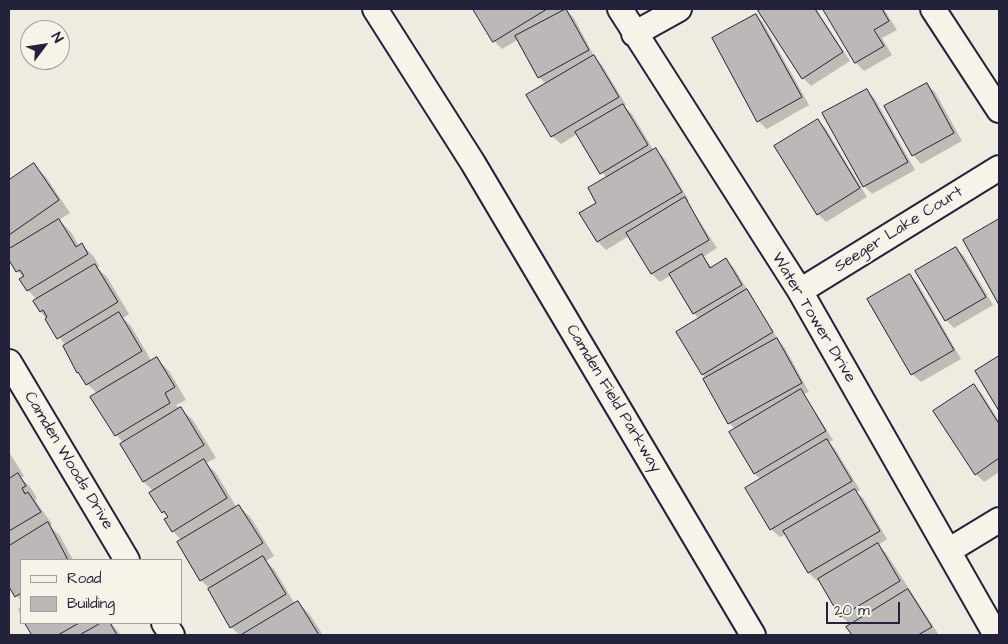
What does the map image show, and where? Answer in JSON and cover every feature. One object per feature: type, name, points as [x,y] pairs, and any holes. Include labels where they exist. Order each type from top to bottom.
[{"type":"street","name":"Camden Field Parkway","points":[[375,9],[473,163],[753,635]]},
{"type":"street","name":"Camden Field Parkway","points":[[391,9],[473,163]]},
{"type":"street","name":"Water Tower Drive","points":[[620,9],[634,34],[800,292],[996,635]]},
{"type":"street","points":[[634,34],[679,9]]},
{"type":"street","points":[[933,9],[999,110]]},
{"type":"street","name":"Seeger Lake Court","points":[[800,292],[999,168]]},
{"type":"street","name":"Camden Woods Drive","points":[[9,362],[126,559]]},
{"type":"street","points":[[948,551],[999,520]]},
{"type":"street","points":[[165,624],[172,635]]},
{"type":"building","points":[[473,9],[547,9],[493,42]]},
{"type":"building","points":[[566,9],[589,50],[538,78],[515,36]]},
{"type":"building","points":[[761,9],[815,9],[843,52],[802,79],[758,11]]},
{"type":"building","points":[[823,9],[882,9],[889,21],[874,30],[884,46],[855,63]]},
{"type":"building","points":[[756,14],[802,97],[757,122],[712,38]]},
{"type":"building","points":[[594,55],[619,97],[551,137],[526,95]]},
{"type":"building","points":[[927,83],[954,133],[912,156],[884,106]]},
{"type":"building","points":[[867,89],[908,162],[863,187],[822,113]]},
{"type":"building","points":[[623,104],[648,145],[600,174],[575,132]]},
{"type":"building","points":[[818,119],[860,188],[817,215],[774,146]]},
{"type":"building","points":[[656,148],[682,192],[597,242],[579,213],[596,203],[588,188]]},
{"type":"building","points":[[34,163],[59,200],[9,235],[9,180]]},
{"type":"building","points":[[685,197],[709,240],[651,274],[626,233]]},
{"type":"building","points":[[59,219],[76,247],[82,243],[88,254],[27,291],[19,279],[24,276],[20,270],[16,272],[9,260],[9,249]]},
{"type":"building","points":[[999,219],[999,305],[963,240]]},
{"type":"building","points":[[956,247],[986,297],[945,321],[915,271]]},
{"type":"building","points":[[702,254],[710,268],[726,258],[742,285],[693,314],[669,274]]},
{"type":"building","points":[[95,264],[118,302],[57,339],[45,319],[47,317],[43,310],[40,312],[33,301]]},
{"type":"building","points":[[910,274],[954,350],[911,375],[867,299]]},
{"type":"building","points":[[747,289],[773,332],[702,375],[676,332]]},
{"type":"building","points":[[119,312],[142,351],[86,385],[77,373],[63,346]]},
{"type":"building","points":[[777,338],[802,383],[728,424],[703,379]]},
{"type":"building","points":[[999,356],[999,411],[975,371]]},
{"type":"building","points":[[157,357],[175,387],[165,393],[170,403],[115,436],[90,397]]},
{"type":"building","points":[[974,384],[999,424],[999,458],[975,475],[933,411]]},
{"type":"building","points":[[801,389],[826,431],[754,474],[729,432]]},
{"type":"building","points":[[181,407],[204,445],[143,482],[120,444]]},
{"type":"building","points":[[827,439],[852,481],[770,530],[745,488]]},
{"type":"building","points":[[204,459],[227,498],[172,532],[164,519],[168,517],[164,511],[162,513],[149,493]]},
{"type":"building","points":[[18,473],[26,486],[22,488],[25,494],[28,492],[41,512],[9,531],[9,479]]},
{"type":"building","points":[[855,489],[880,531],[808,573],[783,531]]},
{"type":"building","points":[[239,505],[263,543],[200,581],[177,542]]},
{"type":"building","points":[[48,522],[67,559],[20,559],[20,594],[15,597],[9,587],[9,546]]},
{"type":"building","points":[[878,543],[900,581],[840,617],[818,579]]},
{"type":"building","points":[[263,556],[286,594],[230,628],[208,589]]},
{"type":"building","points":[[908,589],[932,627],[918,635],[852,635],[846,627]]},
{"type":"building","points":[[298,601],[319,635],[241,635]]},
{"type":"building","points":[[26,624],[77,624],[58,635],[32,635]]},
{"type":"building","points":[[99,624],[111,624],[117,635],[80,635]]}]
